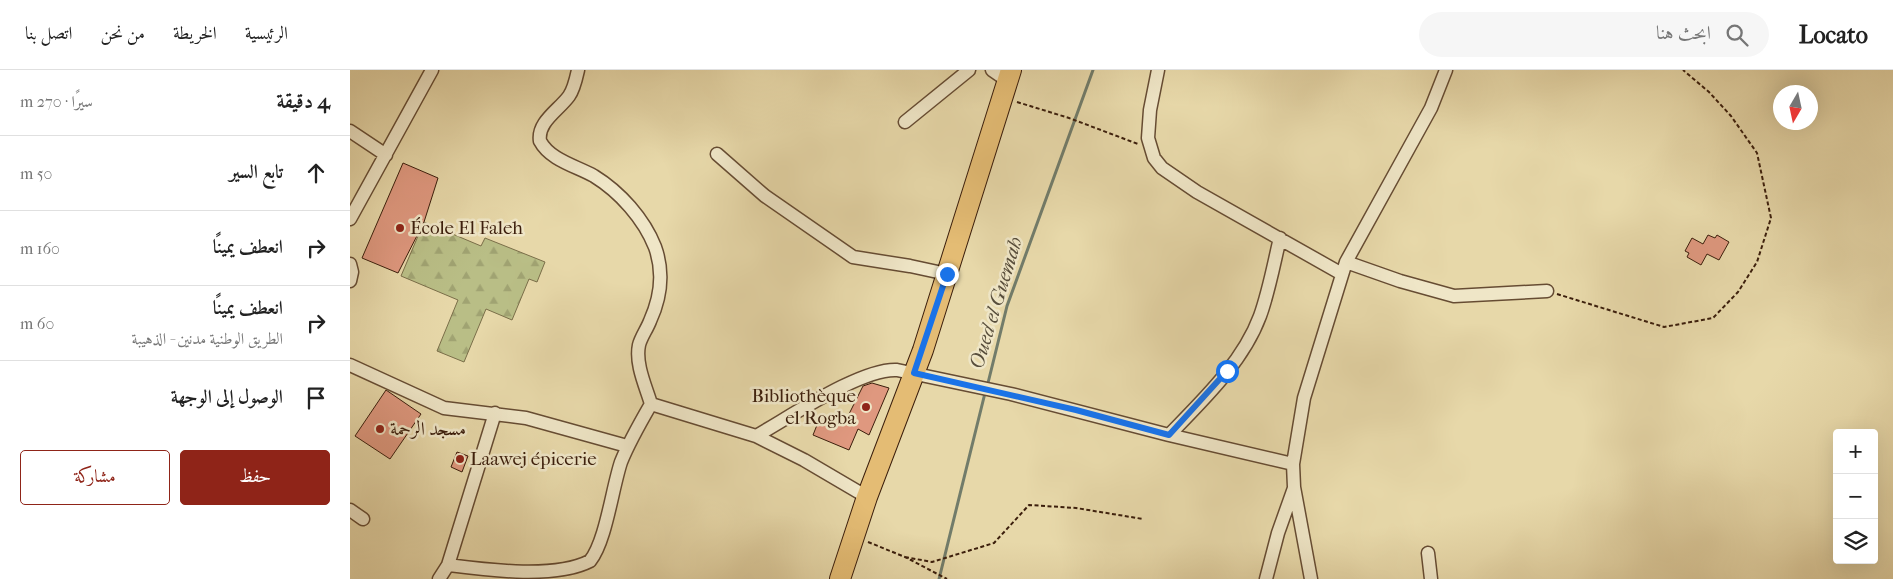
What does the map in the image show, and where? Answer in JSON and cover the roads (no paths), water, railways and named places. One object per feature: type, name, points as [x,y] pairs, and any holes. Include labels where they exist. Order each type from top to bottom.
[{"type":"main road","points":[[840,579],[867,496],[914,373],[947,274],[1002,100],[1004,74]]},
{"type":"street","points":[[350,219],[432,70]]},
{"type":"street","points":[[448,565],[535,576],[586,564],[593,558],[600,541],[627,446],[651,404],[638,357],[639,345],[651,319],[661,286],[660,268],[655,247],[635,214],[616,193],[592,175],[551,154],[543,148],[540,141],[541,131],[546,122],[569,95],[578,70]]},
{"type":"street","points":[[905,122],[970,70]]},
{"type":"street","points":[[1158,70],[1150,110],[1148,138],[1149,148],[1162,168],[1197,192],[1342,274]]},
{"type":"street","points":[[1311,579],[1294,487],[1293,464],[1304,398],[1346,262],[1431,108],[1446,70]]},
{"type":"street","points":[[350,131],[386,154]]},
{"type":"street","points":[[717,154],[758,191],[853,257],[947,274]]},
{"type":"street","points":[[1169,435],[1227,371],[1250,338],[1264,304],[1280,238]]},
{"type":"street","points":[[1346,262],[1400,281],[1454,296],[1547,291]]},
{"type":"street","points":[[350,264],[352,272],[350,281]]},
{"type":"street","points":[[350,365],[444,408],[495,413],[557,426],[627,446]]},
{"type":"street","points":[[756,436],[869,374],[889,369],[1076,410],[1169,435],[1293,464]]},
{"type":"street","points":[[651,404],[756,436],[804,460],[867,496]]},
{"type":"street","points":[[439,579],[448,565],[495,413]]},
{"type":"street","points":[[1266,579],[1278,533],[1294,487]]},
{"type":"street","points":[[350,510],[363,518]]},
{"type":"street","points":[[1422,579],[1431,579],[1428,553]]},
{"type":"waterway","name":"Oued el Guemah","points":[[987,387],[1007,306],[1093,70]]},
{"type":"waterway","name":"Oued el Guemah","points":[[939,579],[985,393]]},
{"type":"place","name":"École El Faleh","points":[[400,228]]},
{"type":"place","name":"Bibliothèque el Rogba","points":[[866,407]]},
{"type":"place","name":"مسجد الرحمة","points":[[380,429]]},
{"type":"place","name":"Laawej épicerie","points":[[460,459]]}]
